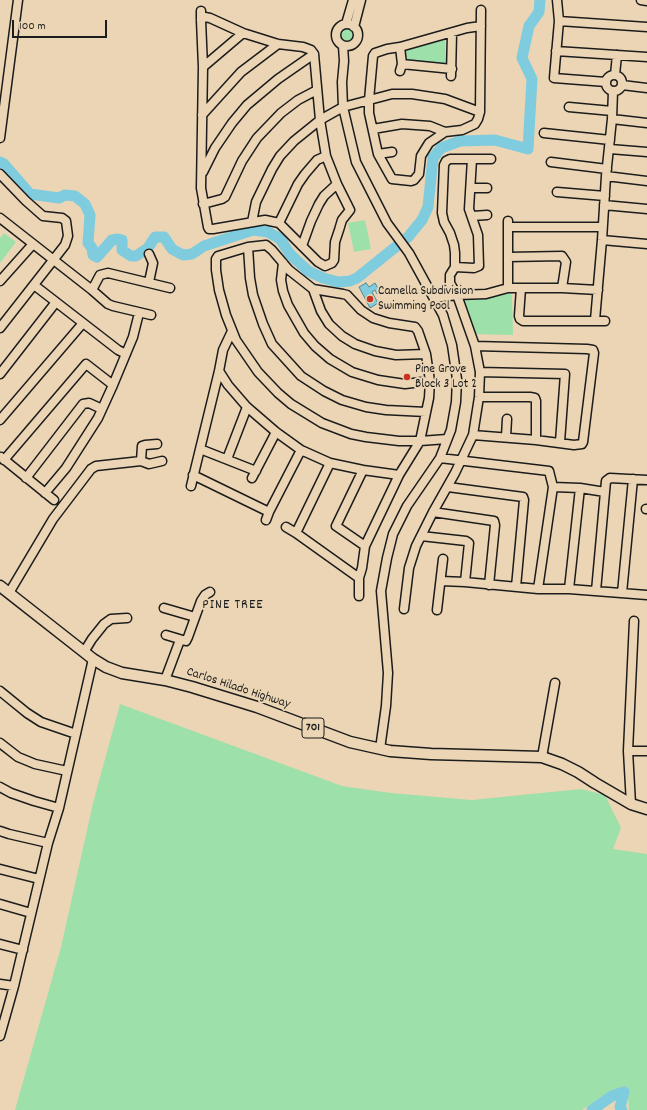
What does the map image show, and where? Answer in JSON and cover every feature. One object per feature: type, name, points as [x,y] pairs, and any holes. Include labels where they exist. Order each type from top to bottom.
[{"type":"main road","name":"Carlos Hilado Highway","points":[[0,586],[93,659],[106,667],[122,673],[165,680],[192,687],[250,705],[350,742],[380,749],[431,754],[542,757],[562,764],[578,772],[631,804],[647,809]]},
{"type":"street","points":[[0,138],[18,0]]},
{"type":"street","points":[[350,26],[353,0]]},
{"type":"street","points":[[350,26],[361,0]]},
{"type":"street","points":[[557,0],[558,21],[554,78],[606,82]]},
{"type":"street","points":[[641,0],[647,1]]},
{"type":"street","points":[[481,10],[481,26],[480,112],[475,124],[462,130],[445,132],[429,143],[421,156],[419,174],[416,178],[411,181],[392,179],[378,154],[369,113],[373,56],[375,53],[387,48],[400,47],[467,28],[481,26]]},
{"type":"street","points":[[200,20],[205,17],[210,18],[243,33],[278,44],[302,47],[311,50],[314,54],[320,120],[326,156],[337,184],[350,210],[342,220],[335,242],[334,260],[332,263],[325,266],[318,262],[279,223],[265,220],[209,229],[201,188],[203,66],[200,20],[201,11]]},
{"type":"street","points":[[558,21],[647,27]]},
{"type":"street","points":[[350,26],[339,28],[336,34],[338,41],[343,46],[344,61],[342,82],[344,107],[356,162],[387,223],[405,247],[434,298],[449,332],[456,362],[457,379],[456,402],[451,430],[440,458],[407,506],[394,534],[387,558],[381,591],[388,673],[380,749]]},
{"type":"street","points":[[343,46],[350,46],[357,39],[357,32],[350,26]]},
{"type":"street","points":[[203,66],[243,33]]},
{"type":"street","points":[[400,47],[401,68],[452,72],[452,33]]},
{"type":"street","points":[[202,115],[241,72],[278,44]]},
{"type":"street","points":[[556,51],[647,57]]},
{"type":"street","points":[[202,174],[215,148],[232,123],[247,105],[278,79],[314,54]]},
{"type":"street","points":[[615,75],[617,55]]},
{"type":"street","points":[[606,82],[609,77],[615,75]]},
{"type":"street","points":[[613,91],[618,90],[622,85],[621,79],[615,75]]},
{"type":"street","points":[[606,82],[607,86],[613,91]]},
{"type":"street","points":[[622,85],[647,88]]},
{"type":"street","points":[[203,204],[225,197],[242,161],[258,138],[281,113],[298,100],[317,90]]},
{"type":"street","points":[[595,320],[606,172],[610,149],[613,91]]},
{"type":"street","points":[[252,222],[256,202],[280,156],[294,141],[320,120],[344,107],[392,94],[412,94],[445,99],[480,112]]},
{"type":"street","points":[[569,107],[647,123]]},
{"type":"street","points":[[373,129],[402,124],[430,126],[445,132]]},
{"type":"street","points":[[544,133],[610,140]]},
{"type":"street","points":[[610,149],[647,152]]},
{"type":"street","points":[[378,154],[392,152]]},
{"type":"street","points":[[279,223],[304,174],[317,160],[326,156]]},
{"type":"street","points":[[404,609],[410,568],[416,546],[433,512],[448,487],[473,435],[479,397],[480,372],[475,346],[457,295],[452,286],[450,275],[455,267],[454,244],[444,222],[442,213],[444,165],[446,160],[450,159],[491,159]]},
{"type":"street","points":[[455,267],[474,268],[479,266],[478,235],[469,208],[472,160]]},
{"type":"street","points":[[551,162],[647,181]]},
{"type":"street","points":[[0,174],[5,177],[26,201],[43,216],[62,218],[66,221],[68,236],[65,245],[0,328]]},
{"type":"street","points":[[302,246],[319,204],[324,196],[337,184]]},
{"type":"street","points":[[471,188],[487,188]]},
{"type":"street","points":[[557,192],[605,196]]},
{"type":"street","points":[[604,205],[647,209]]},
{"type":"street","points":[[472,216],[487,215]]},
{"type":"street","points":[[0,218],[108,304],[151,315]]},
{"type":"street","points":[[508,288],[508,224],[602,227]]},
{"type":"street","points":[[602,240],[647,244]]},
{"type":"street","points":[[0,281],[33,244]]},
{"type":"street","points":[[359,596],[358,578],[362,568],[365,546],[399,476],[420,441],[429,398],[430,382],[426,354],[418,331],[415,327],[389,323],[373,318],[343,294],[313,289],[289,270],[266,245],[248,246],[221,254],[216,259],[219,290],[232,331],[258,372],[291,404],[322,423],[350,434],[380,439],[420,441],[447,439]]},
{"type":"street","points":[[248,246],[250,278],[253,295],[263,324],[272,344],[301,376],[324,391],[342,400],[366,407],[386,410],[426,412]]},
{"type":"street","points":[[149,254],[152,262],[149,282]]},
{"type":"street","points":[[508,257],[562,256],[566,262],[562,288]]},
{"type":"street","points":[[283,264],[281,280],[282,291],[288,305],[304,333],[315,346],[330,359],[352,372],[378,380],[405,384],[430,382]]},
{"type":"street","points":[[92,290],[100,275],[104,273],[170,288]]},
{"type":"street","points":[[34,285],[118,350],[126,354]]},
{"type":"street","points":[[434,298],[457,295],[486,294],[508,288],[598,290]]},
{"type":"street","points":[[521,288],[519,316],[523,321],[605,321]]},
{"type":"street","points":[[313,289],[321,311],[329,324],[342,336],[355,344],[374,351],[396,355],[426,354]]},
{"type":"street","points":[[0,374],[56,302]]},
{"type":"street","points":[[45,493],[66,468],[98,418],[133,337],[139,313]]},
{"type":"street","points":[[0,420],[83,323]]},
{"type":"street","points":[[191,486],[220,371],[222,350],[232,331]]},
{"type":"street","points":[[473,435],[560,442],[576,445],[582,444],[594,353],[592,350],[475,346]]},
{"type":"street","points":[[54,500],[2,458],[86,364],[113,384]]},
{"type":"street","points":[[220,371],[228,385],[247,407],[276,432],[301,450],[330,463],[399,476]]},
{"type":"street","points":[[480,372],[565,374],[560,442]]},
{"type":"street","points":[[479,397],[530,396],[535,398],[536,440]]},
{"type":"street","points":[[26,478],[83,404],[89,403],[102,409]]},
{"type":"street","points":[[227,459],[247,407]]},
{"type":"street","points":[[506,437],[507,419]]},
{"type":"street","points":[[200,449],[227,459],[254,475],[276,432]]},
{"type":"street","points":[[141,461],[142,446],[157,444]]},
{"type":"street","points":[[266,520],[301,450]]},
{"type":"street","points":[[440,458],[548,470],[553,487],[538,589]]},
{"type":"street","points":[[9,593],[53,519],[91,469],[96,466],[141,461],[149,464],[162,461]]},
{"type":"street","points":[[296,533],[330,463]]},
{"type":"street","points":[[363,470],[336,526],[365,546]]},
{"type":"street","points":[[193,476],[269,512]]},
{"type":"street","points":[[596,591],[606,481],[610,478],[647,480]]},
{"type":"street","points":[[622,593],[633,479]]},
{"type":"street","points":[[448,487],[523,497],[524,500],[516,587]]},
{"type":"street","points":[[553,487],[580,488],[605,492]]},
{"type":"street","points":[[569,589],[580,488]]},
{"type":"street","points":[[433,512],[494,520],[495,525],[489,585]]},
{"type":"street","points":[[286,528],[296,533],[358,578]]},
{"type":"street","points":[[421,536],[469,543],[466,582]]},
{"type":"street","points":[[437,610],[443,559]]},
{"type":"street","points":[[441,582],[466,582],[538,589],[569,589],[647,595]]},
{"type":"street","points":[[166,635],[186,641],[201,600],[204,595],[210,592]]},
{"type":"street","points":[[164,608],[195,617]]},
{"type":"street","points":[[84,652],[92,638],[104,624],[111,620],[127,618]]},
{"type":"street","points":[[631,804],[628,751],[634,621]]},
{"type":"street","points":[[165,680],[180,640]]},
{"type":"street","points":[[0,1036],[23,950],[48,842],[59,808],[93,659]]},
{"type":"street","points":[[542,757],[555,683]]},
{"type":"street","points":[[0,691],[28,714],[41,722],[76,734]]},
{"type":"street","points":[[0,743],[18,757],[35,764],[67,771]]},
{"type":"street","points":[[628,751],[647,751]]},
{"type":"street","points":[[0,787],[34,802],[59,808]]},
{"type":"street","points":[[0,831],[48,842]]},
{"type":"street","points":[[0,869],[39,879]]},
{"type":"street","points":[[0,904],[31,914]]},
{"type":"street","points":[[0,944],[23,950]]},
{"type":"street","points":[[0,984],[14,986]]},
{"type":"green space","points":[[347,28],[352,30],[354,35],[352,40],[347,42],[342,40],[340,35],[342,30]]},
{"type":"green space","points":[[444,39],[445,41],[446,62],[442,65],[403,61],[402,50]]},
{"type":"green space","points":[[365,220],[371,249],[354,252],[348,223]]},
{"type":"green space","points":[[4,233],[16,242],[0,263],[0,238]]},
{"type":"green space","points":[[508,291],[512,296],[513,335],[472,334],[463,304],[464,300],[488,298]]},
{"type":"green space","points":[[120,704],[342,786],[391,793],[472,800],[581,789],[605,795],[621,828],[613,849],[647,854],[647,1110],[629,1110],[627,1087],[603,1096],[582,1110],[15,1110],[61,947],[93,803]]},
{"type":"water","name":"Camella Subdivision Swimming Pool","points":[[366,283],[369,287],[375,283],[380,292],[377,294],[375,290],[372,292],[378,303],[370,308],[359,287]]},
{"type":"waterway","points":[[0,162],[4,164],[30,194],[59,198],[65,195],[75,196],[85,204],[90,215],[88,243],[92,248],[93,255],[97,257],[112,240],[122,240],[122,250],[131,256],[136,256],[148,248],[155,237],[164,237],[172,249],[183,255],[192,254],[204,246],[253,230],[268,232],[280,239],[290,254],[308,271],[323,278],[338,282],[350,281],[357,278],[408,237],[422,220],[428,207],[433,158],[441,148],[460,141],[495,140],[528,149],[532,79],[522,58],[529,26],[539,12],[540,0]]},
{"type":"waterway","points":[[592,1110],[612,1096],[624,1092],[620,1107],[622,1110]]},
{"type":"place","name":"Camella Subdivision Swimming Pool","points":[[370,299]]},
{"type":"place","name":"Pine Grove Block 3 Lot 2","points":[[407,377]]},
{"type":"district","name":"PINE TREE","points":[[233,606]]}]
